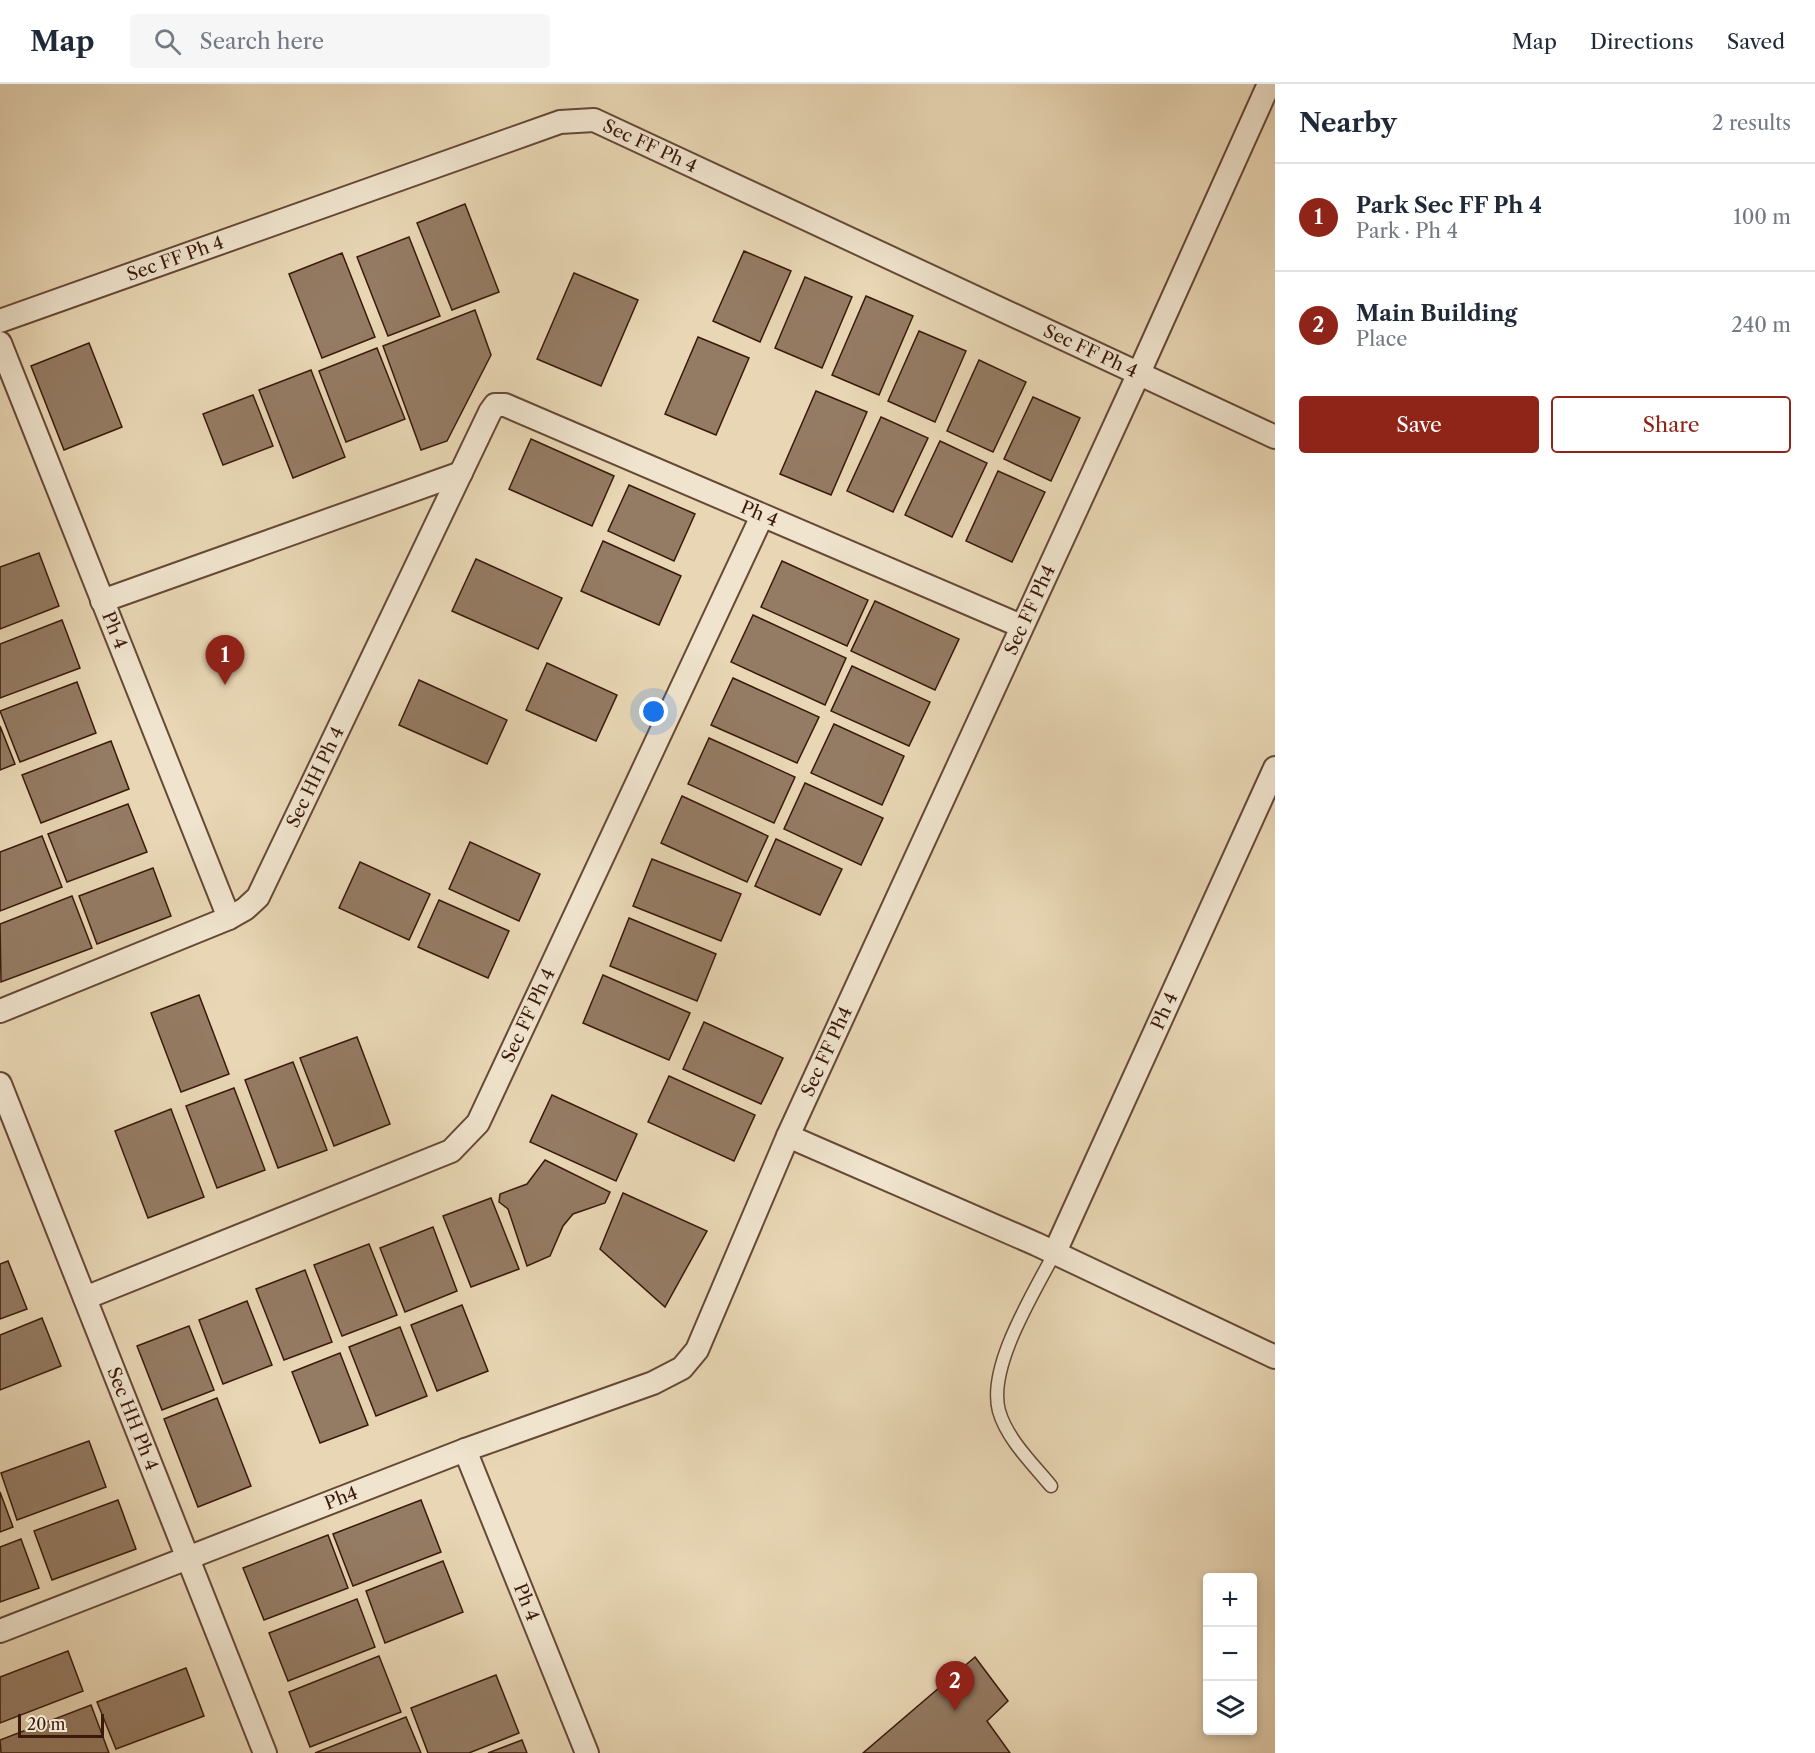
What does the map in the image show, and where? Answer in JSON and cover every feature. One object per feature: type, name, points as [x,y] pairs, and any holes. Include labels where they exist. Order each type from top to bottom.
[{"type":"street","name":"Sec FF Ph4","points":[[682,1368],[697,1350],[788,1136],[1268,87]]},
{"type":"street","name":"Sec FF Ph 4","points":[[0,321],[560,122],[594,120],[1275,437]]},
{"type":"street","name":"Ph 4","points":[[0,343],[229,918]]},
{"type":"street","name":"Ph 4","points":[[495,405],[505,405],[1021,626]]},
{"type":"street","name":"Sec HH Ph 4","points":[[0,1011],[229,918],[245,909],[258,897],[495,405]]},
{"type":"street","points":[[102,601],[461,473]]},
{"type":"street","name":"Sec FF Ph 4","points":[[85,1298],[451,1151],[465,1139],[478,1123],[762,516]]},
{"type":"street","name":"Ph 4","points":[[1054,1254],[1275,768]]},
{"type":"street","name":"Sec HH Ph 4","points":[[0,1084],[265,1753]]},
{"type":"street","points":[[788,1136],[1054,1254],[1275,1357]]},
{"type":"street","name":"Ph4","points":[[0,1631],[465,1450],[653,1383],[682,1368]]},
{"type":"street","name":"Ph 4","points":[[465,1450],[587,1753]]},
{"type":"lane","points":[[1051,1486],[1011,1437],[999,1410],[997,1380],[1012,1337],[1054,1254]]},
{"type":"building","points":[[465,204],[499,292],[452,310],[417,223]]},
{"type":"building","points":[[409,237],[440,316],[388,336],[357,257]]},
{"type":"building","points":[[744,251],[791,271],[760,342],[713,321]]},
{"type":"building","points":[[342,253],[375,337],[322,358],[289,274]]},
{"type":"building","points":[[574,273],[638,300],[601,386],[537,359]]},
{"type":"building","points":[[805,277],[852,297],[822,368],[775,348]]},
{"type":"building","points":[[866,296],[913,316],[879,395],[832,375]]},
{"type":"building","points":[[475,310],[491,355],[447,441],[421,450],[383,346]]},
{"type":"building","points":[[919,331],[966,351],[935,422],[888,401]]},
{"type":"building","points":[[698,337],[749,358],[716,435],[665,414]]},
{"type":"building","points":[[89,343],[122,427],[64,450],[31,366]]},
{"type":"building","points":[[377,348],[405,419],[346,442],[319,371]]},
{"type":"building","points":[[979,360],[1026,382],[993,452],[947,431]]},
{"type":"building","points":[[311,370],[345,457],[293,478],[259,390]]},
{"type":"building","points":[[816,391],[867,412],[831,495],[780,474]]},
{"type":"building","points":[[253,395],[273,446],[223,465],[203,414]]},
{"type":"building","points":[[1033,397],[1080,418],[1051,481],[1004,459]]},
{"type":"building","points":[[881,417],[928,438],[893,512],[847,491]]},
{"type":"building","points":[[531,439],[614,476],[592,526],[509,489]]},
{"type":"building","points":[[940,441],[987,463],[952,537],[905,515]]},
{"type":"building","points":[[998,471],[1045,492],[1012,562],[966,541]]},
{"type":"building","points":[[629,485],[695,514],[674,561],[608,531]]},
{"type":"building","points":[[603,541],[681,576],[659,625],[581,591]]},
{"type":"building","points":[[39,553],[59,606],[0,629],[0,567]]},
{"type":"building","points":[[476,559],[562,598],[538,649],[452,611]]},
{"type":"building","points":[[782,561],[868,600],[847,646],[761,607]]},
{"type":"building","points":[[875,601],[959,639],[935,690],[851,651]]},
{"type":"building","points":[[753,615],[846,658],[825,705],[731,662]]},
{"type":"building","points":[[62,620],[80,668],[0,698],[0,644]]},
{"type":"building","points":[[547,663],[617,695],[596,741],[526,710]]},
{"type":"building","points":[[852,666],[930,702],[909,746],[831,711]]},
{"type":"building","points":[[733,678],[819,717],[797,763],[711,725]]},
{"type":"building","points":[[419,680],[507,720],[487,764],[399,725]]},
{"type":"building","points":[[77,682],[96,733],[20,762],[0,711]]},
{"type":"building","points":[[834,724],[904,756],[882,805],[811,773]]},
{"type":"building","points":[[0,726],[15,764],[0,770]]},
{"type":"building","points":[[709,738],[795,777],[774,823],[688,784]]},
{"type":"building","points":[[111,741],[129,789],[41,823],[22,775]]},
{"type":"building","points":[[805,783],[883,818],[861,865],[784,829]]},
{"type":"building","points":[[682,796],[768,836],[747,882],[661,843]]},
{"type":"building","points":[[128,804],[147,852],[67,882],[48,834]]},
{"type":"building","points":[[42,836],[62,887],[0,911],[0,852]]},
{"type":"building","points":[[776,839],[842,869],[820,915],[755,886]]},
{"type":"building","points":[[470,842],[540,874],[519,921],[449,889]]},
{"type":"building","points":[[652,859],[741,894],[721,941],[633,906]]},
{"type":"building","points":[[360,862],[430,894],[409,940],[339,908]]},
{"type":"building","points":[[153,868],[171,916],[97,944],[79,896]]},
{"type":"building","points":[[72,896],[92,948],[1,982],[0,924]]},
{"type":"building","points":[[439,900],[509,931],[488,978],[418,947]]},
{"type":"building","points":[[629,918],[716,954],[697,1001],[610,966]]},
{"type":"building","points":[[603,975],[690,1013],[669,1060],[583,1023]]},
{"type":"building","points":[[199,995],[229,1074],[181,1092],[151,1013]]},
{"type":"building","points":[[704,1022],[783,1058],[761,1104],[683,1069]]},
{"type":"building","points":[[357,1037],[390,1124],[334,1146],[300,1058]]},
{"type":"building","points":[[293,1062],[327,1150],[278,1168],[245,1080]]},
{"type":"building","points":[[669,1076],[755,1115],[734,1161],[648,1122]]},
{"type":"building","points":[[234,1088],[265,1170],[217,1188],[186,1106]]},
{"type":"building","points":[[552,1095],[637,1134],[616,1181],[530,1142]]},
{"type":"building","points":[[171,1109],[204,1197],[148,1218],[115,1131]]},
{"type":"building","points":[[545,1160],[610,1192],[605,1203],[573,1214],[563,1226],[550,1256],[527,1266],[508,1209],[499,1202],[500,1194],[527,1184]]},
{"type":"building","points":[[623,1193],[707,1231],[665,1307],[600,1249]]},
{"type":"building","points":[[491,1198],[519,1269],[471,1287],[443,1216]]},
{"type":"building","points":[[433,1227],[457,1291],[405,1312],[380,1248]]},
{"type":"building","points":[[369,1244],[397,1315],[342,1336],[314,1265]]},
{"type":"building","points":[[8,1261],[27,1309],[0,1319],[0,1264]]},
{"type":"building","points":[[305,1270],[332,1342],[284,1360],[256,1289]]},
{"type":"building","points":[[247,1301],[272,1365],[223,1384],[199,1320]]},
{"type":"building","points":[[462,1305],[488,1371],[437,1391],[411,1325]]},
{"type":"building","points":[[42,1318],[61,1366],[0,1390],[0,1335]]},
{"type":"building","points":[[189,1326],[214,1390],[162,1410],[137,1346]]},
{"type":"building","points":[[400,1327],[427,1396],[376,1416],[349,1347]]},
{"type":"building","points":[[340,1353],[368,1425],[320,1443],[292,1372]]},
{"type":"building","points":[[217,1398],[251,1486],[198,1507],[164,1419]]},
{"type":"building","points":[[89,1441],[106,1487],[17,1520],[1,1473]]},
{"type":"building","points":[[0,1492],[13,1527],[0,1532]]},
{"type":"building","points":[[118,1500],[136,1549],[52,1580],[34,1531]]},
{"type":"building","points":[[421,1500],[441,1552],[353,1586],[333,1534]]},
{"type":"building","points":[[328,1535],[348,1588],[264,1620],[243,1568]]},
{"type":"building","points":[[21,1539],[39,1588],[0,1602],[0,1547]]},
{"type":"building","points":[[443,1561],[463,1612],[385,1643],[366,1591]]},
{"type":"building","points":[[357,1599],[375,1647],[288,1681],[269,1633]]},
{"type":"building","points":[[68,1651],[83,1691],[0,1723],[0,1677]]},
{"type":"building","points":[[379,1656],[401,1712],[310,1747],[289,1692]]},
{"type":"building","points":[[975,1657],[1008,1701],[987,1721],[1010,1753],[863,1753]]},
{"type":"building","points":[[186,1668],[204,1716],[116,1749],[97,1702]]},
{"type":"building","points":[[496,1675],[519,1733],[469,1753],[428,1753],[411,1708]]},
{"type":"building","points":[[91,1705],[109,1753],[1,1753],[0,1740]]},
{"type":"building","points":[[406,1717],[421,1753],[315,1753]]},
{"type":"building","points":[[522,1740],[527,1753],[488,1753]]},
{"type":"place","name":"Park Sec FF Ph 4","points":[[225,685]]},
{"type":"place","name":"Main Building","points":[[955,1711]]}]
